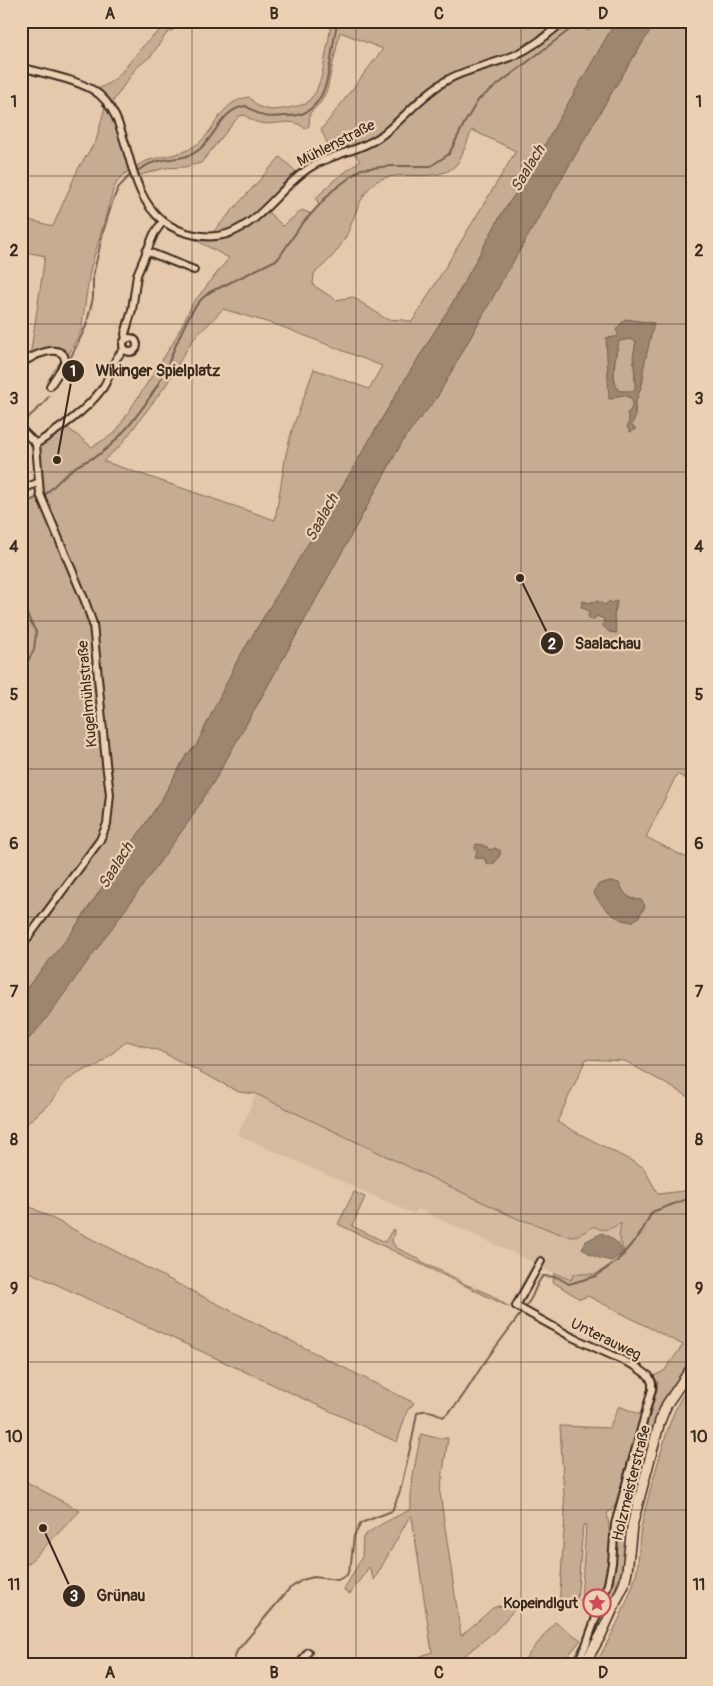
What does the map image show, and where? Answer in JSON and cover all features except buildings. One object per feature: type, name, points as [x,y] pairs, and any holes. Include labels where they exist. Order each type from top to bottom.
[{"type":"street","name":"Mühlenstraße","points":[[21,67],[86,87],[101,96],[118,124],[134,177],[147,203],[163,221],[180,231],[203,236],[224,235],[239,229],[255,218],[310,167],[360,147],[377,138],[424,96],[449,79],[513,56],[529,48],[564,21]]},
{"type":"street","points":[[21,429],[36,444],[77,414],[100,392],[108,379],[118,354],[124,349],[125,334],[132,310],[137,275],[154,234],[163,221]]},
{"type":"street","points":[[146,251],[194,270]]},
{"type":"street","points":[[124,349],[128,352],[133,352],[137,346],[133,339],[126,340]]},
{"type":"street","points":[[21,364],[38,354],[55,350],[62,353],[65,363],[50,386]]},
{"type":"street","name":"Kugelmühlstraße","points":[[21,947],[100,840],[107,824],[110,794],[93,624],[44,504],[38,482],[36,444]]},
{"type":"street","points":[[21,490],[38,482]]},
{"type":"street","name":"Unterauweg","points":[[541,1261],[516,1306],[572,1337],[635,1366],[649,1376],[652,1383],[652,1390],[615,1524],[612,1563],[608,1584],[586,1645],[576,1665]]},
{"type":"street","name":"Holzmeisterstraße","points":[[586,1663],[624,1584],[632,1526],[660,1421],[667,1404],[692,1367]]},
{"type":"street","points":[[298,1665],[308,1652]]},
{"type":"shaded area","points":[[179,21],[190,21],[167,33],[151,56],[136,68],[109,107],[132,169],[149,160],[177,154],[193,147],[201,141],[224,111],[238,100],[249,97],[258,106],[269,109],[281,109],[306,104],[316,92],[322,75],[332,21],[579,21],[587,31],[602,21],[616,21],[528,175],[502,213],[456,297],[237,661],[196,746],[187,754],[160,802],[70,935],[21,995],[21,505],[45,494],[39,489],[36,444],[64,425],[92,447],[115,433],[173,343],[193,303],[229,258],[192,238],[191,234],[214,236],[213,232],[280,157],[300,175],[265,209],[283,226],[302,210],[311,214],[319,205],[316,198],[333,181],[360,161],[353,150],[334,157],[321,130],[383,49],[340,32],[327,90],[321,102],[310,113],[309,126],[305,129],[299,124],[292,122],[269,124],[253,121],[245,115],[239,116],[201,163],[184,167],[165,168],[134,177],[131,169],[121,177],[114,187],[90,271],[81,331],[68,356],[59,351],[30,357],[45,256],[21,251],[21,218],[53,226],[79,167],[96,141],[106,103],[94,91],[118,76],[152,37],[169,25]],"holes":[[[472,130],[516,151],[412,322],[386,319],[353,297],[336,300],[313,285],[314,273],[329,260],[342,244],[361,201],[372,185],[381,179],[391,176],[426,175],[448,171],[458,162]],[[223,309],[280,326],[382,366],[369,389],[314,369],[292,430],[275,520],[103,461],[120,446],[166,385],[191,342]]]},
{"type":"shaded area","points":[[616,21],[656,21],[612,92],[507,272],[436,399],[405,437],[216,778],[189,821],[133,899],[43,1023],[21,1048],[21,995],[70,935],[160,802],[187,754],[196,746],[237,661],[456,297],[502,213],[528,175]]},
{"type":"shaded area","points":[[656,21],[692,21],[692,782],[677,774],[646,837],[689,859],[692,856],[692,1100],[625,1061],[586,1059],[557,1122],[643,1167],[658,1194],[692,1190],[692,1360],[663,1402],[656,1419],[628,1522],[622,1569],[606,1616],[590,1647],[612,1585],[616,1564],[619,1525],[657,1390],[658,1383],[654,1376],[664,1371],[683,1345],[588,1296],[580,1299],[553,1282],[554,1273],[571,1280],[574,1274],[596,1274],[625,1255],[619,1237],[621,1223],[605,1229],[594,1226],[581,1233],[568,1236],[520,1220],[256,1094],[239,1092],[160,1051],[127,1041],[97,1066],[84,1070],[66,1081],[51,1102],[21,1129],[21,1041],[189,821],[216,778],[405,437],[436,399],[507,272],[612,92]],"holes":[[[653,323],[643,370],[643,381],[635,404],[635,418],[631,425],[627,413],[632,407],[632,399],[625,395],[617,396],[607,338]],[[584,601],[589,603],[593,601],[604,605],[617,604],[614,616],[616,633],[609,632],[603,626],[604,619],[597,616],[594,619],[586,608]],[[486,846],[500,854],[495,863],[487,864],[484,858],[475,858],[477,851]],[[611,881],[618,883],[626,895],[641,900],[645,907],[642,912],[625,921],[607,909],[596,897],[593,892],[599,884]]]},
{"type":"shaded area","points":[[625,319],[654,323],[643,370],[643,381],[635,404],[635,418],[631,425],[636,429],[630,432],[627,427],[629,421],[627,413],[632,407],[632,399],[625,395],[609,399],[606,338],[619,335],[616,330]],"holes":[[[630,339],[636,341],[633,358],[635,391],[619,391],[614,374],[619,341]]]},
{"type":"shaded area","points":[[630,339],[636,341],[633,358],[635,391],[619,391],[614,374],[619,341]]},
{"type":"shaded area","points":[[582,601],[589,603],[598,601],[604,605],[610,601],[612,603],[617,601],[614,616],[617,633],[609,632],[603,626],[604,619],[597,616],[592,620],[588,617],[589,611],[581,607]]},
{"type":"shaded area","points":[[476,844],[483,845],[490,850],[495,848],[501,851],[495,862],[489,865],[484,858],[475,858],[477,852],[475,849]]},
{"type":"shaded area","points":[[611,881],[619,883],[627,895],[641,900],[645,905],[639,917],[632,922],[614,916],[600,903],[593,892],[599,884]]},
{"type":"shaded area","points":[[256,1094],[520,1220],[581,1234],[594,1226],[621,1223],[619,1237],[625,1254],[596,1274],[574,1274],[572,1280],[544,1269],[537,1273],[525,1302],[517,1312],[509,1307],[533,1262],[418,1209],[414,1214],[238,1135]]},
{"type":"shaded area","points":[[354,1192],[365,1197],[352,1226],[385,1242],[393,1229],[392,1241],[395,1247],[460,1282],[491,1295],[509,1307],[338,1224]]},
{"type":"shaded area","points":[[21,1202],[414,1403],[407,1411],[397,1442],[21,1268]]},
{"type":"shaded area","points":[[602,1233],[615,1241],[623,1253],[612,1261],[596,1257],[582,1248],[586,1241]]},
{"type":"shaded area","points":[[692,1382],[692,1665],[595,1665],[618,1622],[635,1578],[638,1566],[640,1535],[657,1466],[674,1412]]},
{"type":"shaded area","points":[[619,1406],[641,1415],[615,1506],[607,1514],[610,1537],[609,1560],[599,1604],[581,1601],[586,1525],[583,1525],[577,1601],[559,1609],[565,1514],[560,1426],[609,1428]]},
{"type":"shaded area","points":[[421,1434],[437,1438],[448,1438],[440,1493],[461,1636],[493,1608],[498,1606],[515,1609],[495,1631],[454,1664],[398,1665],[432,1652],[412,1517],[410,1516],[374,1580],[369,1567],[350,1594],[344,1590],[362,1557],[363,1537],[380,1525],[411,1509],[412,1481]]},
{"type":"shaded area","points":[[21,1479],[80,1511],[21,1571]]},
{"type":"shaded area","points":[[555,1622],[581,1640],[560,1665],[520,1665]]},
{"type":"waterway","points":[[135,172],[152,163],[195,153],[206,143],[220,123],[238,108],[246,106],[256,113],[273,117],[299,115],[314,106],[321,97],[326,85],[338,21]]},
{"type":"waterway","points":[[46,494],[70,471],[98,455],[109,446],[135,417],[163,375],[185,325],[199,301],[209,293],[278,259],[301,225],[332,191],[361,169],[392,166],[431,166],[449,154],[479,99],[581,21]]},
{"type":"waterway","points":[[68,363],[86,326],[93,298],[93,276],[103,232],[113,200],[118,188],[131,174]]},
{"type":"waterway","points":[[21,424],[49,396]]},
{"type":"waterway","points":[[21,505],[38,497]]},
{"type":"waterway","points":[[21,603],[36,632],[34,650],[21,673]]},
{"type":"waterway","points":[[232,1665],[237,1651],[289,1589],[302,1580],[314,1577],[338,1580],[347,1575],[351,1563],[354,1536],[361,1523],[392,1511],[400,1491],[417,1413],[430,1411],[443,1417],[450,1411],[467,1390],[532,1297],[543,1276],[557,1277],[569,1284],[596,1276],[616,1262],[641,1233],[652,1212],[692,1197]]},
{"type":"place","name":"Wikinger Spielplatz","points":[[57,460]]},
{"type":"place","name":"Saalachau","points":[[520,578]]},
{"type":"place","name":"Grünau","points":[[43,1528]]},
{"type":"place","name":"Kopeindlgut","points":[[597,1603]]},
{"type":"water label","name":"Saalach","points":[[527,168]]},
{"type":"water label","name":"Saalach","points":[[321,517]]},
{"type":"water label","name":"Saalach","points":[[115,865]]}]
